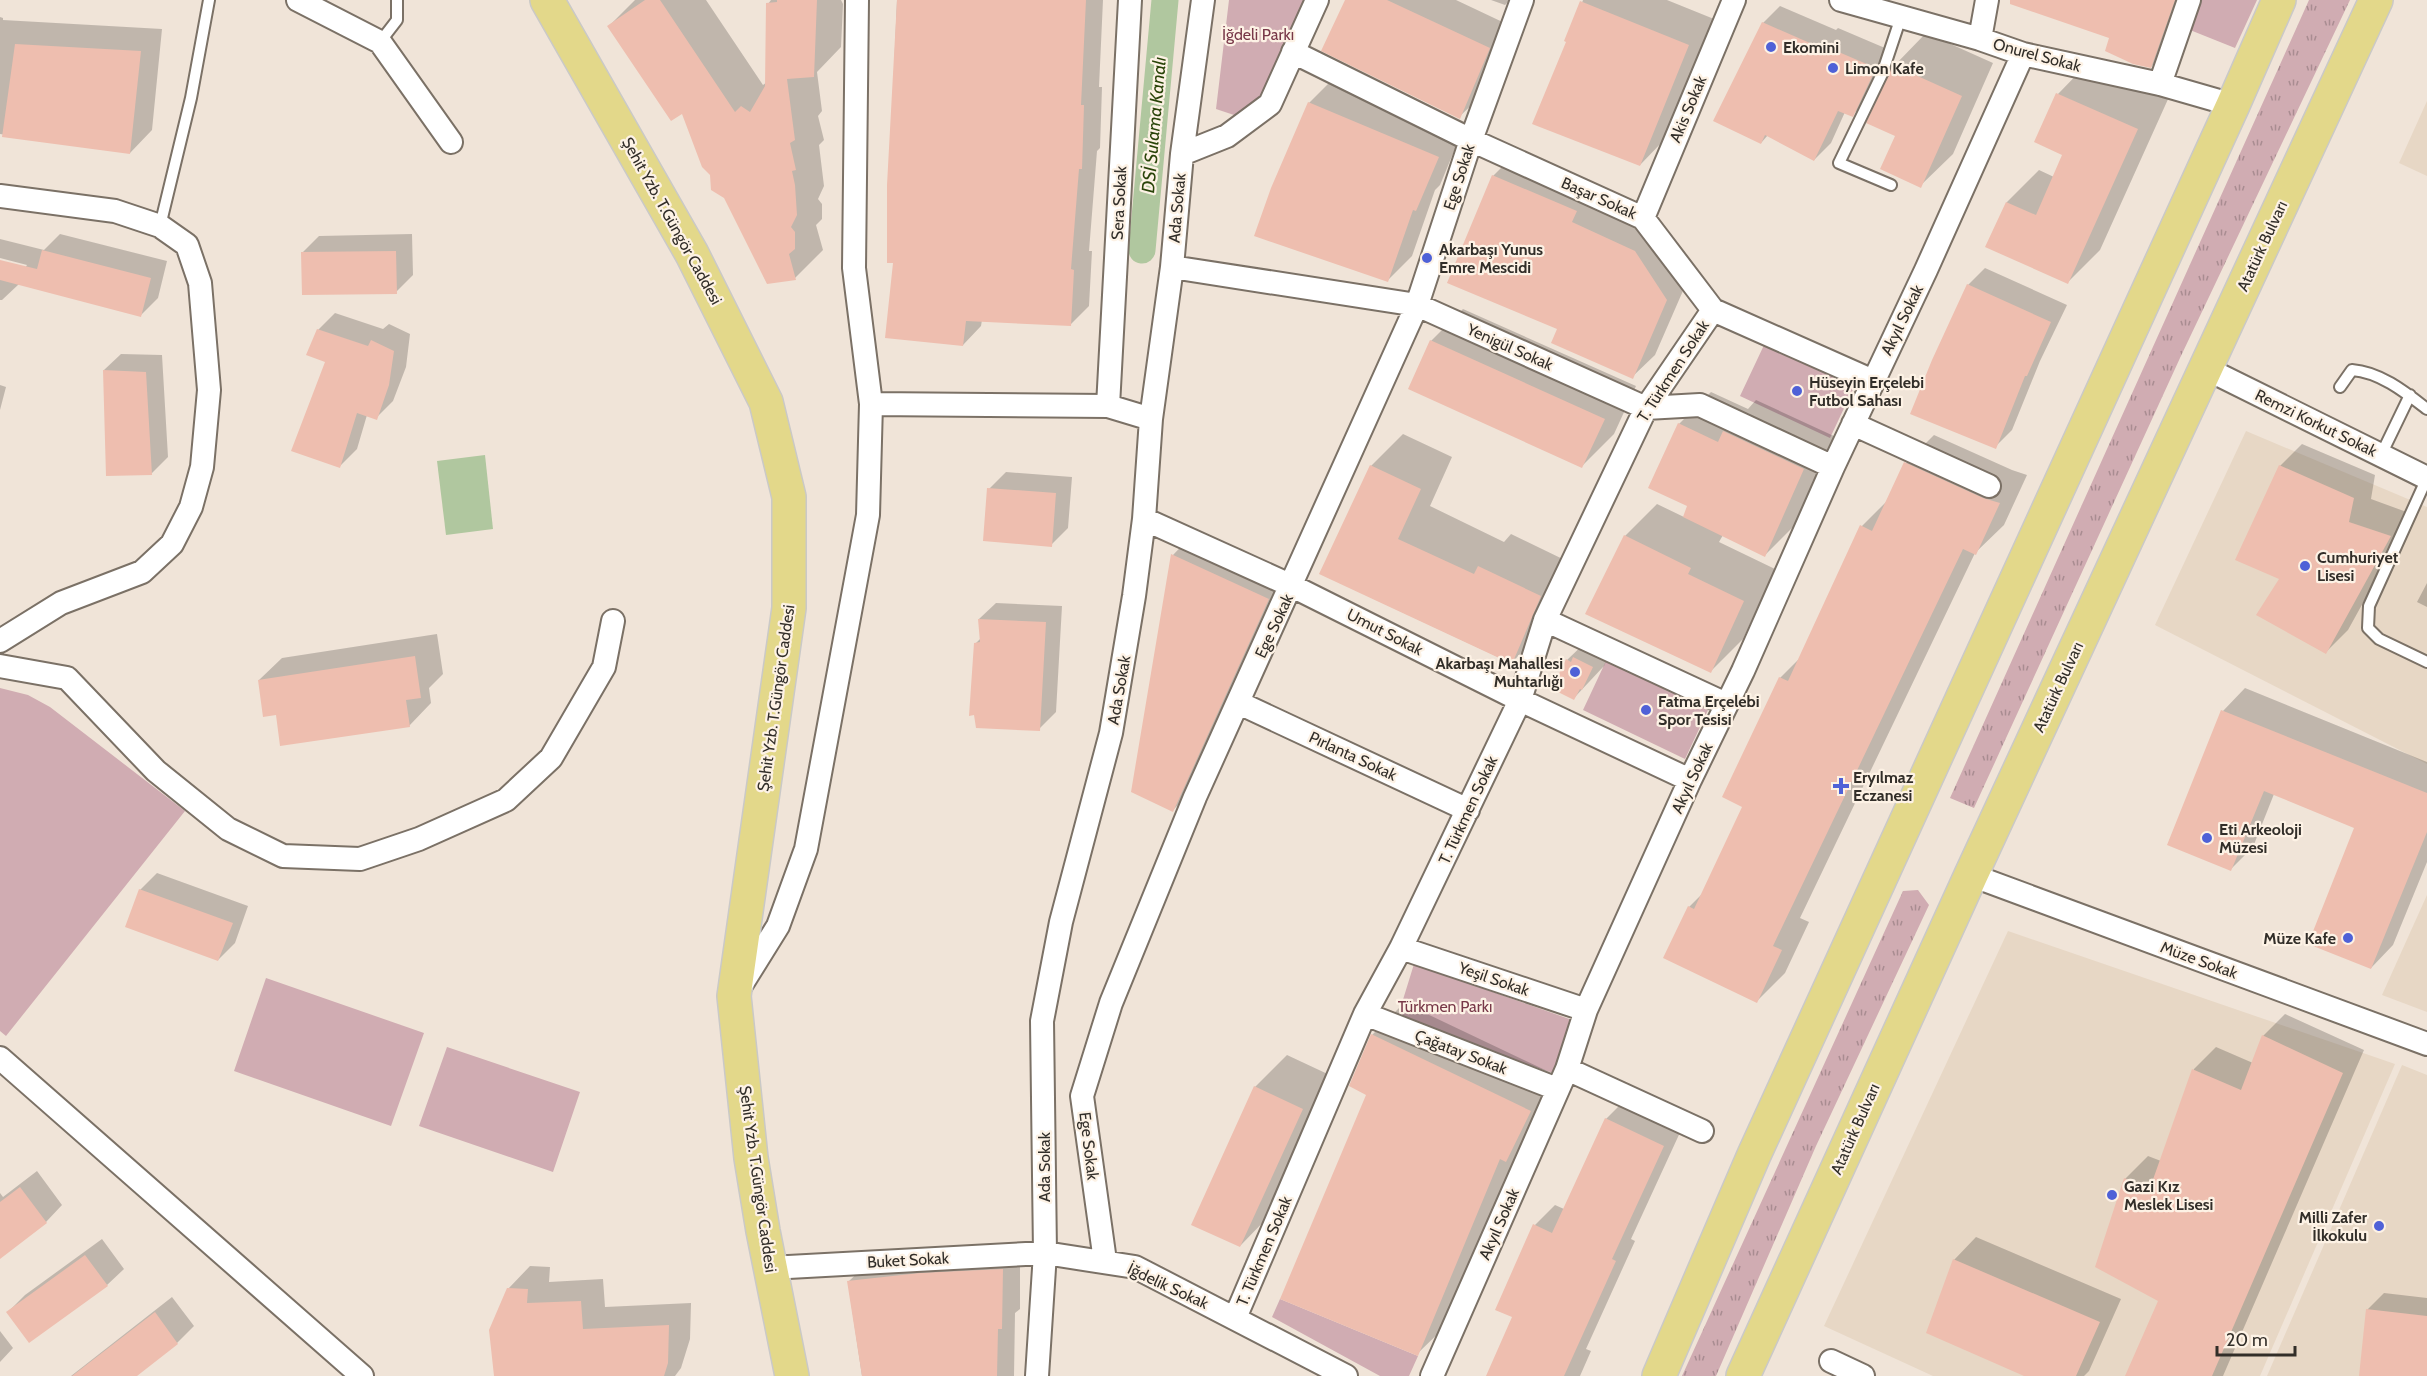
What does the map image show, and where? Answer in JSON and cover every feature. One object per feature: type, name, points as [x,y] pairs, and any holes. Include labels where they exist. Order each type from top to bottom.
[{"type":"main road","points":[[1659,1376],[1754,1155],[2279,0]]},
{"type":"main road","name":"Atatürk Bulvarı","points":[[1743,1376],[1971,875],[2376,0]]},
{"type":"main road","name":"Şehit Yzb. T.Güngör Caddesi","points":[[557,4],[692,254],[766,402],[789,497],[789,608],[734,996],[751,1158],[792,1376]]},
{"type":"street","points":[[298,0],[380,42],[451,142]]},
{"type":"street","points":[[734,996],[778,926],[806,849],[868,515],[871,404],[854,268],[857,0]]},
{"type":"street","name":"Sera Sokak","points":[[1108,406],[1130,0]]},
{"type":"street","name":"Ada Sokak","points":[[1037,1376],[1045,1253],[1042,1021],[1061,922],[1112,733],[1134,596],[1144,519],[1151,419],[1172,267],[1182,154],[1203,0]]},
{"type":"street","points":[[1182,154],[1227,136],[1270,104],[1317,0]]},
{"type":"street","name":"Ege Sokak","points":[[1105,1261],[1082,1096],[1111,1003],[1195,797],[1417,305],[1471,140],[1522,0]]},
{"type":"street","name":"Akis Sokak","points":[[1643,218],[1734,0]]},
{"type":"street","name":"Onurel Sokak","points":[[1841,0],[1980,39],[2023,54],[2160,84],[2233,105]]},
{"type":"street","points":[[1980,39],[1987,0]]},
{"type":"street","points":[[2160,84],[2189,0]]},
{"type":"street","name":"Başar Sokak","points":[[1293,52],[1471,140],[1643,218],[1713,310],[1873,381]]},
{"type":"street","name":"Akyıl Sokak","points":[[1432,1376],[1562,1079],[1586,1010],[1690,780],[1743,671],[1833,468],[1926,270],[2023,54]]},
{"type":"street","points":[[0,196],[115,211],[160,226],[187,245],[200,283],[209,390],[202,467],[190,507],[172,544],[142,572],[61,603],[0,641]]},
{"type":"street","name":"Yenigül Sokak","points":[[1172,267],[1417,305],[1646,408],[1700,405],[1833,468]]},
{"type":"street","name":"T. Türkmen Sokak","points":[[1235,1318],[1365,1014],[1401,948],[1520,700],[1545,620],[1646,408],[1713,310]]},
{"type":"street","name":"Remzi Korkut Sokak","points":[[2205,368],[2427,478]]},
{"type":"street","points":[[871,404],[1108,406],[1151,419]]},
{"type":"street","points":[[1853,424],[1989,486]]},
{"type":"street","name":"Umut Sokak","points":[[1144,519],[1292,586],[1520,700],[1690,780]]},
{"type":"street","points":[[1545,620],[1726,704]]},
{"type":"street","points":[[0,666],[67,678],[156,771],[228,829],[283,856],[360,859],[419,838],[506,800],[551,758],[604,667],[613,621]]},
{"type":"street","name":"Pırlanta Sokak","points":[[1239,703],[1468,810]]},
{"type":"street","name":"Müze Sokak","points":[[1971,875],[2427,1044]]},
{"type":"street","name":"Yeşil Sokak","points":[[1401,948],[1586,1010]]},
{"type":"street","name":"Çağatay Sokak","points":[[1365,1014],[1562,1079],[1702,1131]]},
{"type":"street","points":[[0,1058],[362,1376]]},
{"type":"street","name":"İğdelik Sokak","points":[[1045,1253],[1135,1267],[1346,1376]]},
{"type":"street","name":"Buket Sokak","points":[[770,1268],[1045,1253]]},
{"type":"street","points":[[1831,1361],[1863,1376]]},
{"type":"lane","points":[[160,226],[191,98],[209,0]]},
{"type":"lane","points":[[380,42],[397,20],[397,0]]},
{"type":"lane","points":[[1891,185],[1839,162],[1882,74],[1901,17]]},
{"type":"lane","points":[[2340,387],[2352,370],[2368,371],[2410,395],[2427,409]]},
{"type":"lane","points":[[2381,455],[2410,395]]},
{"type":"lane","points":[[2427,478],[2369,606],[2368,628],[2379,639],[2427,662]]},
{"type":"shaded area","points":[[2427,101],[2427,176],[2399,163]]},
{"type":"shaded area","name":"Cumhuriyet Lisesi","points":[[2246,431],[2427,507],[2427,764],[2155,625]]},
{"type":"shaded area","points":[[485,455],[493,529],[446,535],[437,461]]},
{"type":"shaded area","points":[[2427,895],[2427,1012],[2382,995]]},
{"type":"shaded area","name":"Gazi Kız Meslek Lisesi","points":[[2008,931],[2395,1064],[2260,1376],[1933,1376],[1824,1326]]},
{"type":"shaded area","name":"Milli Zafer İlkokulu","points":[[2402,1065],[2427,1075],[2427,1376],[2267,1376]]},
{"type":"green space","name":"İğdeli Parkı","points":[[1229,0],[1309,0],[1268,93],[1243,118],[1216,109]]},
{"type":"green space","points":[[2200,0],[2257,0],[2235,48],[2190,30]]},
{"type":"green space","points":[[2309,0],[2350,0],[2180,358],[1974,808],[1950,798]]},
{"type":"green space","name":"Hüseyin Erçelebi Futbol Sahası","points":[[1765,343],[1855,385],[1830,438],[1740,396]]},
{"type":"green space","name":"Fatma Erçelebi Spor Tesisi","points":[[1606,661],[1708,710],[1685,759],[1583,710]]},
{"type":"green space","points":[[0,688],[28,695],[50,707],[185,811],[6,1036],[0,1031]]},
{"type":"green space","points":[[1918,890],[1929,905],[1816,1146],[1716,1376],[1682,1376],[1903,891]]},
{"type":"green space","name":"Türkmen Parkı","points":[[1414,964],[1575,1021],[1553,1073],[1397,1019]]},
{"type":"green space","points":[[266,978],[424,1033],[391,1126],[234,1071]]},
{"type":"green space","points":[[447,1047],[580,1092],[553,1172],[419,1126]]},
{"type":"green space","points":[[1280,1299],[1418,1356],[1409,1376],[1380,1376],[1272,1317]]},
{"type":"building","points":[[645,0],[660,0],[735,112],[741,106],[750,112],[765,86],[766,3],[777,2],[777,0],[817,0],[814,77],[787,79],[795,140],[790,143],[796,170],[792,171],[797,215],[791,227],[795,232],[795,249],[789,254],[796,280],[767,284],[724,198],[711,190],[710,175],[702,167],[682,114],[671,121],[607,26]]},
{"type":"building","points":[[897,0],[1086,0],[1081,105],[1084,105],[1082,169],[1079,169],[1071,269],[1074,270],[1071,326],[966,321],[963,346],[885,338],[893,263],[887,263],[887,185]]},
{"type":"building","points":[[1345,0],[1387,0],[1490,48],[1460,119],[1321,51]]},
{"type":"building","points":[[2010,0],[2175,0],[2151,68],[2133,64],[2105,51],[2109,38],[2010,4]]},
{"type":"building","points":[[1580,1],[1689,45],[1640,166],[1532,124],[1566,42],[1564,41]]},
{"type":"building","points":[[1762,22],[1819,47],[1820,44],[1876,68],[1853,117],[1838,111],[1814,161],[1765,135],[1761,144],[1713,121]]},
{"type":"building","points":[[15,44],[141,51],[130,154],[2,137]]},
{"type":"building","points":[[1893,65],[1962,96],[1921,188],[1880,169],[1895,136],[1866,123]]},
{"type":"building","points":[[2056,93],[2138,129],[2068,284],[1985,247],[2006,202],[2036,215],[2062,155],[2034,142]]},
{"type":"building","points":[[1308,102],[1439,157],[1416,211],[1413,210],[1388,282],[1254,236],[1271,188]]},
{"type":"building","points":[[1492,175],[1577,211],[1572,222],[1635,251],[1667,300],[1633,379],[1551,343],[1557,329],[1447,283]]},
{"type":"building","points":[[42,250],[151,278],[141,317],[0,280],[0,260],[37,269]]},
{"type":"building","points":[[396,251],[397,294],[302,295],[301,252]]},
{"type":"building","points":[[1967,284],[2051,322],[2027,376],[2025,376],[1996,449],[1910,414]]},
{"type":"building","points":[[317,329],[368,346],[371,340],[394,351],[389,385],[377,420],[357,413],[340,468],[291,451],[325,362],[306,355]]},
{"type":"building","points":[[1430,340],[1605,419],[1582,468],[1408,389]]},
{"type":"building","points":[[103,370],[146,372],[152,475],[106,476]]},
{"type":"building","points":[[1678,423],[1718,442],[1723,431],[1804,469],[1765,557],[1683,517],[1687,506],[1648,488]]},
{"type":"building","points":[[1904,462],[1983,498],[2000,503],[1976,555],[1963,549],[1773,946],[1782,950],[1757,1003],[1663,958],[1688,906],[1694,909],[1742,807],[1722,797],[1779,677],[1788,681],[1860,525],[1872,531]]},
{"type":"building","points":[[1370,465],[1421,489],[1398,539],[1474,574],[1478,566],[1541,596],[1512,664],[1319,574]]},
{"type":"building","points":[[2279,465],[2354,498],[2349,522],[2391,536],[2326,654],[2256,615],[2279,579],[2235,560]]},
{"type":"building","points":[[987,488],[1056,493],[1052,547],[983,541]]},
{"type":"building","points":[[1624,535],[1691,568],[1688,574],[1744,601],[1711,673],[1585,614]]},
{"type":"building","points":[[1171,554],[1269,599],[1173,812],[1131,792]]},
{"type":"building","points":[[978,619],[1046,622],[1040,731],[976,728],[974,715],[969,716],[974,643],[980,642]]},
{"type":"building","points":[[415,656],[421,698],[406,700],[410,727],[280,746],[276,715],[263,717],[258,680]]},
{"type":"building","name":"Akarbaşı Mahallesi Muhtarlığı","points":[[1573,657],[1593,667],[1582,690],[1580,689],[1574,700],[1556,691],[1561,680],[1557,678],[1566,659],[1571,662]]},
{"type":"building","name":"Eti Arkeoloji Müzesi","points":[[2221,710],[2427,793],[2427,832],[2371,969],[2308,944],[2354,828],[2264,791],[2231,871],[2167,845]]},
{"type":"building","points":[[139,889],[233,923],[218,961],[125,927]]},
{"type":"building","points":[[1371,1034],[1531,1111],[1506,1162],[1500,1159],[1418,1356],[1280,1299],[1366,1095],[1349,1086]]},
{"type":"building","points":[[2262,1035],[2343,1073],[2212,1376],[2125,1376],[2158,1301],[2095,1267],[2124,1178],[2150,1188],[2192,1069],[2241,1090]]},
{"type":"building","points":[[1254,1086],[1303,1109],[1240,1247],[1191,1225]]},
{"type":"building","points":[[1605,1118],[1664,1146],[1612,1259],[1616,1261],[1564,1376],[1486,1376],[1512,1317],[1495,1310],[1533,1224],[1552,1233]]},
{"type":"building","points":[[20,1187],[47,1223],[0,1259],[0,1202]]},
{"type":"building","points":[[85,1255],[108,1286],[29,1343],[6,1312]]},
{"type":"building","points":[[1953,1259],[2100,1322],[2076,1376],[2024,1376],[1926,1333]]},
{"type":"building","points":[[1003,1269],[1002,1329],[998,1329],[997,1376],[862,1376],[847,1281],[920,1273]]},
{"type":"building","points":[[507,1288],[528,1289],[527,1303],[581,1301],[583,1329],[669,1325],[668,1363],[664,1376],[494,1376],[489,1330]]},
{"type":"building","points":[[2366,1309],[2427,1316],[2427,1376],[2359,1376]]},
{"type":"building","points":[[155,1312],[178,1344],[137,1376],[72,1376]]},
{"type":"waterway","name":"DSİ Sulama Kanalı","points":[[1142,250],[1165,0]]},
{"type":"place","name":"Ekomini","points":[[1771,47]]},
{"type":"place","name":"Limon Kafe","points":[[1833,68]]},
{"type":"place","name":"Akarbaşı Yunus Emre Mescidi","points":[[1427,258]]},
{"type":"place","name":"Hüseyin Erçelebi Futbol Sahası","points":[[1797,391]]},
{"type":"place","name":"Cumhuriyet Lisesi","points":[[2305,566]]},
{"type":"place","name":"Akarbaşı Mahallesi Muhtarlığı","points":[[1575,672]]},
{"type":"place","name":"Fatma Erçelebi Spor Tesisi","points":[[1646,710]]},
{"type":"place","name":"Eryılmaz Eczanesi","points":[[1841,786]]},
{"type":"place","name":"Eti Arkeoloji Müzesi","points":[[2207,838]]},
{"type":"place","name":"Müze Kafe","points":[[2348,938]]},
{"type":"place","name":"Gazi Kız Meslek Lisesi","points":[[2112,1195]]},
{"type":"place","name":"Milli Zafer İlkokulu","points":[[2379,1226]]}]
